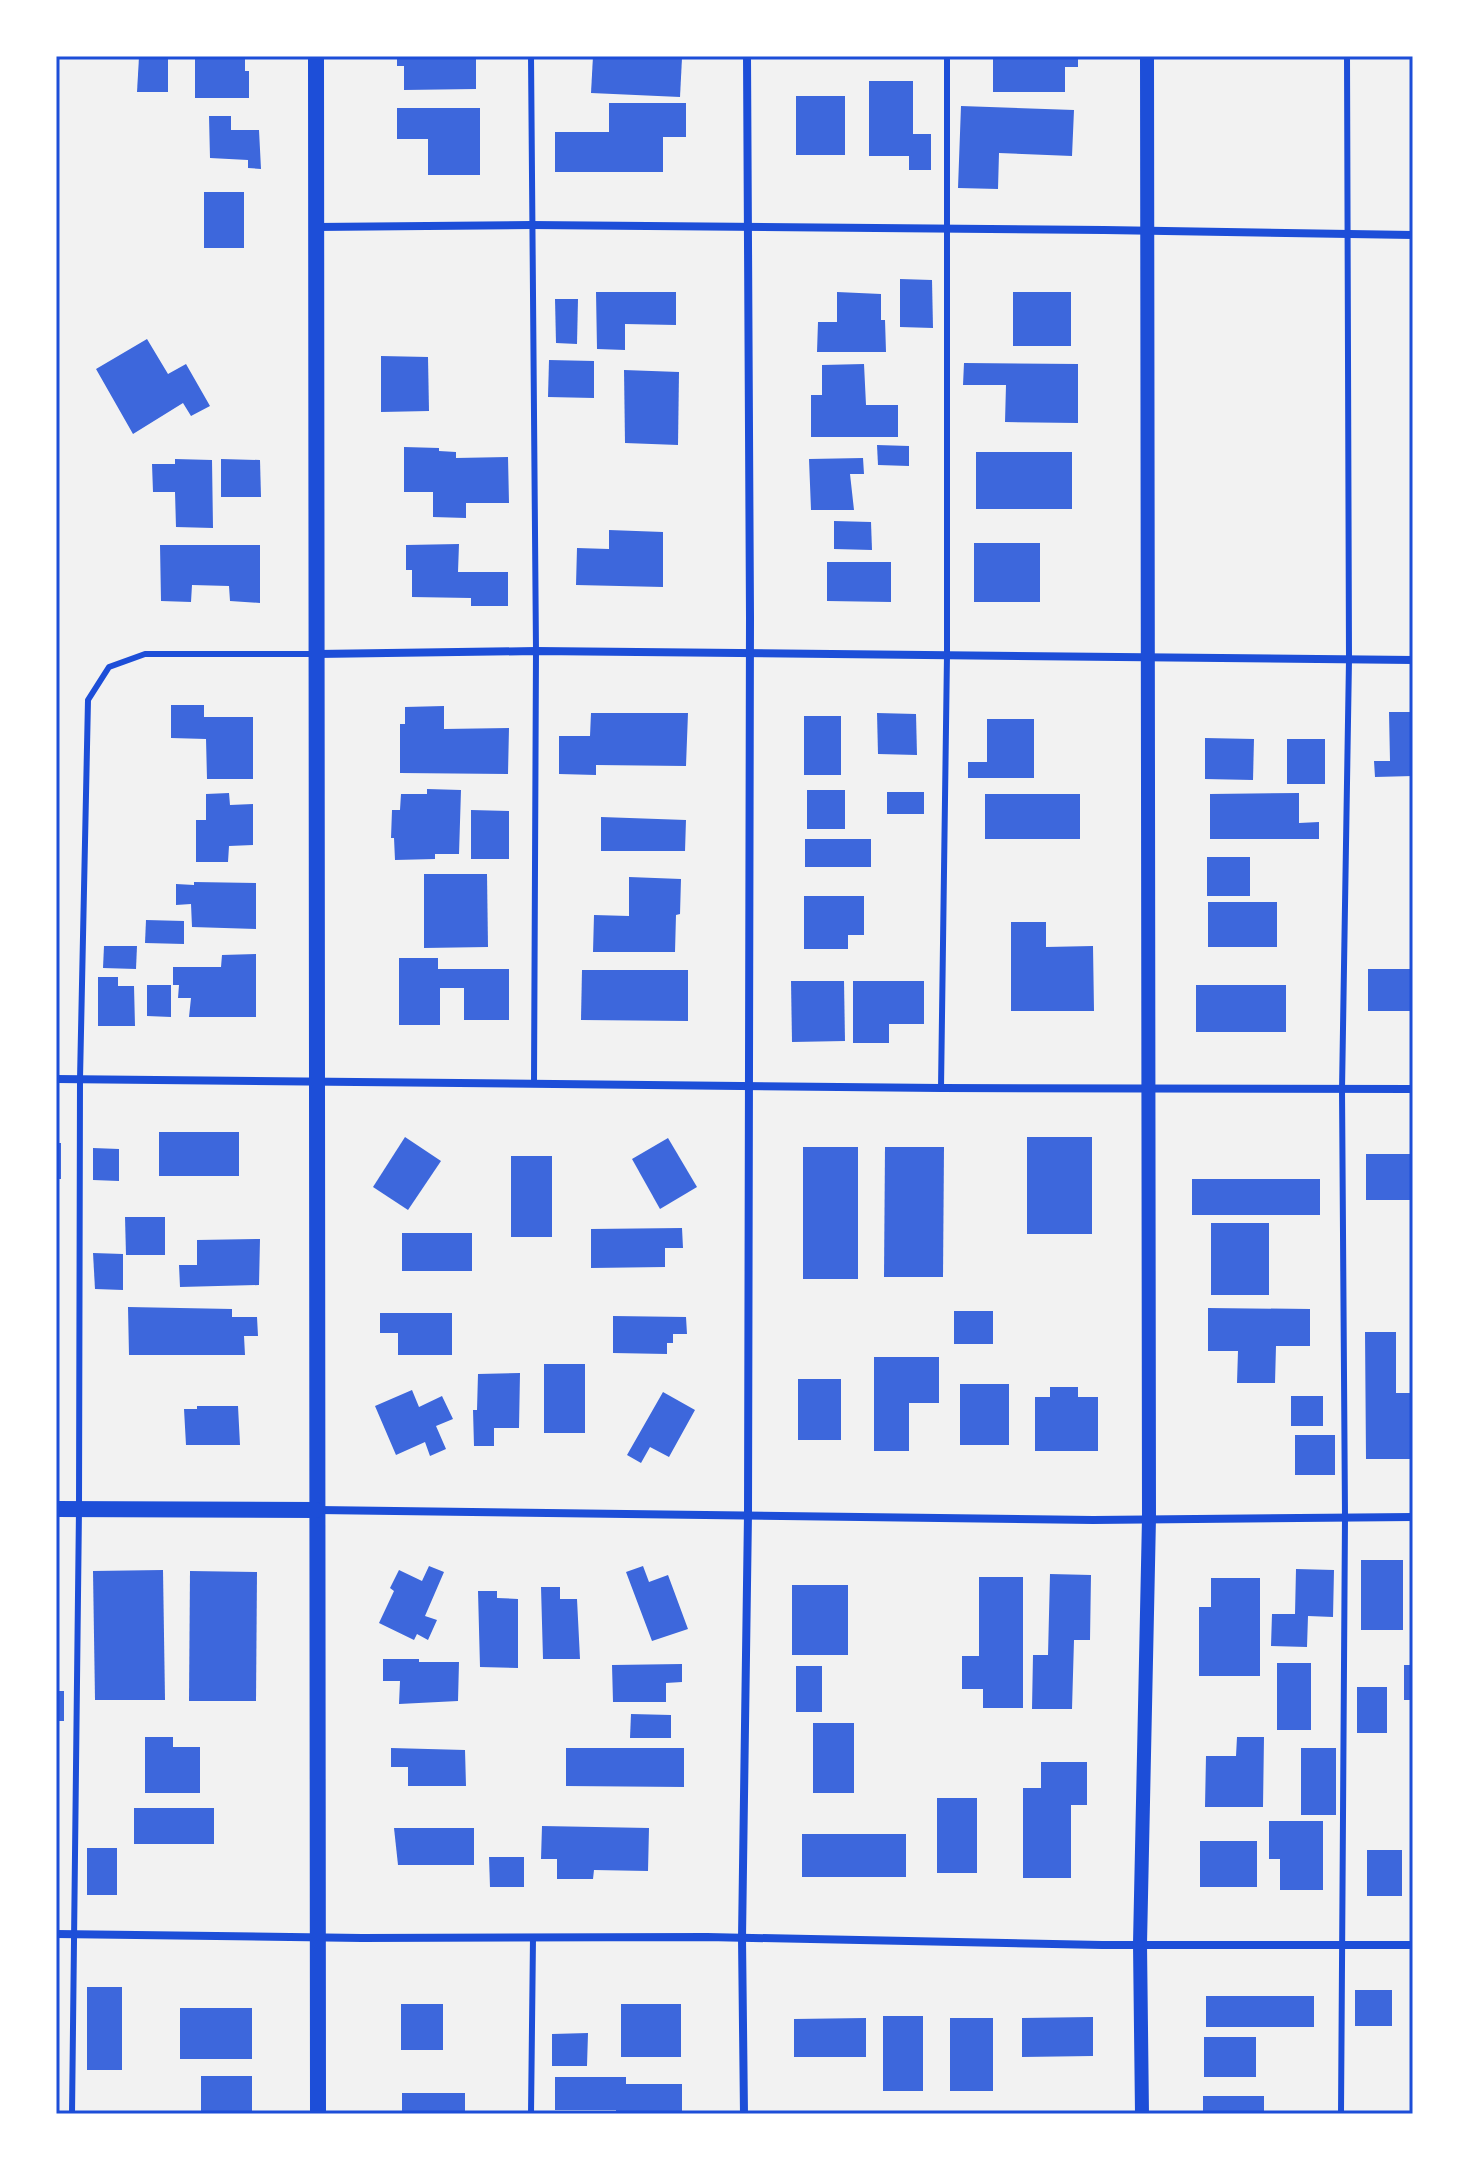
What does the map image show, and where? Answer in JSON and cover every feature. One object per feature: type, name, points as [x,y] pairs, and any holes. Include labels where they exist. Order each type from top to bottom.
[{"type":"main road","points":[[316,56],[318,2114]]},
{"type":"main road","points":[[56,1509],[316,1510]]},
{"type":"street","points":[[744,2114],[742,1938],[748,1514],[747,56]]},
{"type":"street","points":[[1142,2114],[1140,1944],[1149,1518],[1147,56]]},
{"type":"street","points":[[316,227],[531,225],[1413,235]]},
{"type":"street","points":[[317,654],[536,651],[1413,660]]},
{"type":"street","points":[[56,1079],[748,1087],[1413,1089]]},
{"type":"street","points":[[316,1510],[1093,1520],[1413,1517]]},
{"type":"street","points":[[56,1934],[1413,1945]]},
{"type":"lane","points":[[531,56],[536,651],[534,1083]]},
{"type":"lane","points":[[941,1088],[947,655],[947,56]]},
{"type":"lane","points":[[1341,2114],[1345,1517],[1342,1090],[1349,660],[1347,56]]},
{"type":"lane","points":[[72,2114],[80,1079],[88,700],[109,667],[145,654],[317,654]]},
{"type":"lane","points":[[531,2114],[533,1938]]},
{"type":"building","points":[[168,56],[168,92],[137,92],[139,57]]},
{"type":"building","points":[[195,56],[245,56],[245,71],[249,71],[249,98],[195,98]]},
{"type":"building","points":[[397,56],[476,56],[476,89],[404,90],[404,66],[397,66]]},
{"type":"building","points":[[593,56],[682,58],[680,97],[591,93]]},
{"type":"building","points":[[993,56],[1078,56],[1078,67],[1065,67],[1065,92],[993,92]]},
{"type":"building","points":[[869,81],[913,81],[913,134],[931,134],[931,170],[909,170],[909,156],[869,156]]},
{"type":"building","points":[[796,96],[845,96],[845,155],[796,155]]},
{"type":"building","points":[[609,103],[686,103],[686,137],[663,137],[663,172],[555,172],[555,132],[609,132]]},
{"type":"building","points":[[961,106],[1074,110],[1072,156],[999,153],[998,189],[958,188]]},
{"type":"building","points":[[397,108],[480,108],[480,175],[428,175],[428,139],[397,139]]},
{"type":"building","points":[[209,116],[231,116],[231,130],[259,130],[261,169],[248,168],[248,160],[210,158]]},
{"type":"building","points":[[204,192],[244,192],[244,248],[204,248]]},
{"type":"building","points":[[900,279],[932,280],[933,328],[900,327]]},
{"type":"building","points":[[596,292],[676,292],[676,325],[625,324],[625,350],[597,349]]},
{"type":"building","points":[[837,292],[881,294],[886,352],[817,352],[818,322],[837,322]]},
{"type":"building","points":[[1013,292],[1071,292],[1071,346],[1013,346]]},
{"type":"building","points":[[555,299],[578,299],[577,344],[556,343]]},
{"type":"building","points":[[147,339],[168,374],[186,364],[210,406],[191,416],[183,403],[133,434],[96,369]]},
{"type":"building","points":[[381,356],[428,357],[429,411],[381,412]]},
{"type":"building","points":[[549,360],[594,361],[594,398],[548,397]]},
{"type":"building","points":[[964,363],[1078,364],[1078,423],[1005,422],[1006,385],[963,385]]},
{"type":"building","points":[[864,364],[866,405],[898,405],[898,437],[811,437],[811,395],[822,395],[822,365]]},
{"type":"building","points":[[624,370],[679,372],[678,445],[625,443]]},
{"type":"building","points":[[877,445],[909,446],[909,466],[878,465]]},
{"type":"building","points":[[404,447],[439,448],[439,451],[456,452],[456,458],[508,457],[509,503],[466,503],[466,518],[433,517],[433,492],[404,492]]},
{"type":"building","points":[[976,452],[1072,452],[1072,509],[976,509]]},
{"type":"building","points":[[863,458],[864,474],[850,474],[854,510],[811,510],[809,459]]},
{"type":"building","points":[[175,459],[212,460],[213,528],[176,527],[175,492],[153,492],[152,464],[175,464]]},
{"type":"building","points":[[221,459],[260,460],[261,497],[221,497]]},
{"type":"building","points":[[834,521],[871,522],[872,550],[834,549]]},
{"type":"building","points":[[609,530],[663,532],[663,587],[576,585],[577,548],[609,549]]},
{"type":"building","points":[[974,543],[1040,543],[1040,602],[974,602]]},
{"type":"building","points":[[459,544],[458,572],[508,572],[508,606],[471,606],[471,598],[412,597],[412,570],[406,570],[406,545]]},
{"type":"building","points":[[160,545],[260,545],[260,603],[230,601],[229,586],[192,585],[191,602],[161,601]]},
{"type":"building","points":[[827,562],[891,562],[891,602],[827,601]]},
{"type":"building","points":[[171,705],[204,705],[204,717],[253,717],[253,779],[207,779],[206,739],[171,738]]},
{"type":"building","points":[[444,706],[444,729],[509,728],[508,774],[400,773],[400,724],[405,724],[405,707]]},
{"type":"building","points":[[1389,712],[1413,712],[1413,776],[1375,777],[1374,761],[1390,761]]},
{"type":"building","points":[[591,713],[688,713],[686,766],[596,765],[596,775],[559,774],[559,736],[590,736]]},
{"type":"building","points":[[877,713],[916,714],[917,755],[878,754]]},
{"type":"building","points":[[804,716],[841,716],[841,775],[804,775]]},
{"type":"building","points":[[987,719],[1034,719],[1034,778],[968,778],[968,762],[987,762]]},
{"type":"building","points":[[1205,738],[1254,739],[1253,780],[1205,779]]},
{"type":"building","points":[[1287,739],[1325,739],[1325,784],[1287,784]]},
{"type":"building","points":[[427,789],[461,790],[459,854],[435,854],[435,859],[395,860],[394,838],[391,838],[392,810],[400,810],[401,794],[427,794]]},
{"type":"building","points":[[807,790],[845,790],[845,829],[807,829]]},
{"type":"building","points":[[887,792],[924,792],[924,814],[887,814]]},
{"type":"building","points":[[229,793],[230,805],[253,804],[253,845],[229,846],[228,862],[196,862],[196,820],[206,820],[206,794]]},
{"type":"building","points":[[1299,793],[1299,823],[1319,822],[1319,839],[1210,839],[1210,794]]},
{"type":"building","points":[[985,794],[1080,794],[1080,839],[985,839]]},
{"type":"building","points":[[471,810],[509,811],[509,859],[471,859]]},
{"type":"building","points":[[601,817],[686,820],[685,851],[601,851]]},
{"type":"building","points":[[805,839],[871,839],[871,867],[805,867]]},
{"type":"building","points":[[1207,857],[1250,857],[1250,896],[1207,896]]},
{"type":"building","points":[[424,874],[487,874],[488,947],[424,948]]},
{"type":"building","points":[[629,877],[681,879],[675,952],[593,952],[594,915],[629,916]]},
{"type":"building","points":[[194,882],[256,883],[256,929],[192,927],[191,904],[176,905],[176,884],[194,885]]},
{"type":"building","points":[[804,896],[864,896],[864,935],[848,935],[848,949],[804,949]]},
{"type":"building","points":[[1208,902],[1277,902],[1277,947],[1208,947]]},
{"type":"building","points":[[146,920],[184,921],[184,944],[145,943]]},
{"type":"building","points":[[1011,922],[1046,922],[1046,947],[1093,946],[1094,1011],[1011,1011]]},
{"type":"building","points":[[104,946],[137,946],[136,969],[103,968]]},
{"type":"building","points":[[256,954],[256,1017],[189,1017],[191,998],[178,998],[179,985],[173,985],[173,967],[221,967],[222,955]]},
{"type":"building","points":[[399,958],[438,958],[438,969],[509,969],[509,1020],[464,1020],[464,988],[440,988],[440,1025],[399,1025]]},
{"type":"building","points":[[1368,969],[1413,969],[1413,1011],[1368,1011]]},
{"type":"building","points":[[582,970],[688,970],[688,1021],[581,1020]]},
{"type":"building","points":[[98,977],[118,977],[118,986],[134,986],[135,1026],[98,1026]]},
{"type":"building","points":[[791,981],[844,981],[845,1041],[792,1042]]},
{"type":"building","points":[[853,981],[924,981],[924,1024],[889,1024],[889,1043],[853,1043]]},
{"type":"building","points":[[147,985],[171,985],[171,1017],[147,1016]]},
{"type":"building","points":[[1196,985],[1286,985],[1286,1032],[1196,1032]]},
{"type":"building","points":[[159,1132],[239,1132],[239,1176],[159,1176]]},
{"type":"building","points":[[405,1137],[441,1161],[408,1210],[373,1187]]},
{"type":"building","points":[[1027,1137],[1092,1137],[1092,1234],[1027,1234]]},
{"type":"building","points":[[668,1138],[697,1187],[660,1209],[632,1159]]},
{"type":"building","points":[[56,1143],[61,1143],[61,1179],[56,1179]]},
{"type":"building","points":[[803,1147],[858,1147],[858,1279],[803,1279]]},
{"type":"building","points":[[885,1147],[944,1147],[943,1277],[884,1277]]},
{"type":"building","points":[[93,1148],[119,1149],[119,1181],[93,1180]]},
{"type":"building","points":[[1366,1154],[1413,1154],[1413,1200],[1366,1200]]},
{"type":"building","points":[[511,1156],[552,1156],[552,1237],[511,1237]]},
{"type":"building","points":[[1192,1179],[1320,1179],[1320,1215],[1192,1215]]},
{"type":"building","points":[[125,1217],[165,1217],[165,1255],[126,1255]]},
{"type":"building","points":[[1211,1223],[1269,1223],[1269,1295],[1211,1295]]},
{"type":"building","points":[[682,1228],[683,1248],[665,1248],[665,1267],[591,1268],[591,1229]]},
{"type":"building","points":[[402,1233],[472,1233],[472,1271],[402,1271]]},
{"type":"building","points":[[260,1239],[259,1285],[180,1287],[179,1265],[197,1265],[197,1240]]},
{"type":"building","points":[[93,1253],[123,1254],[123,1290],[95,1289]]},
{"type":"building","points":[[128,1307],[232,1309],[232,1317],[257,1317],[258,1336],[244,1336],[245,1355],[129,1355]]},
{"type":"building","points":[[1208,1308],[1310,1309],[1310,1346],[1276,1346],[1275,1383],[1237,1383],[1238,1351],[1208,1351]]},
{"type":"building","points":[[954,1311],[993,1311],[993,1344],[954,1344]]},
{"type":"building","points":[[380,1313],[452,1313],[452,1355],[398,1355],[398,1333],[380,1333]]},
{"type":"building","points":[[613,1316],[686,1317],[687,1334],[673,1334],[673,1343],[667,1343],[667,1354],[613,1353]]},
{"type":"building","points":[[1365,1332],[1396,1332],[1396,1393],[1413,1393],[1413,1459],[1366,1459]]},
{"type":"building","points":[[874,1357],[939,1357],[939,1403],[909,1403],[909,1451],[874,1451]]},
{"type":"building","points":[[544,1364],[585,1364],[585,1433],[544,1433]]},
{"type":"building","points":[[520,1373],[519,1428],[494,1428],[494,1446],[474,1446],[473,1410],[477,1410],[478,1374]]},
{"type":"building","points":[[798,1379],[841,1379],[841,1440],[798,1440]]},
{"type":"building","points":[[960,1384],[1009,1384],[1009,1445],[960,1445]]},
{"type":"building","points":[[1050,1387],[1078,1387],[1078,1397],[1098,1397],[1098,1451],[1035,1451],[1035,1397],[1050,1397]]},
{"type":"building","points":[[412,1390],[419,1407],[442,1396],[453,1419],[436,1426],[446,1449],[430,1456],[425,1442],[396,1455],[375,1406]]},
{"type":"building","points":[[663,1392],[695,1410],[669,1457],[650,1447],[641,1463],[627,1455]]},
{"type":"building","points":[[1291,1396],[1323,1396],[1323,1426],[1291,1426]]},
{"type":"building","points":[[197,1406],[238,1406],[240,1445],[186,1445],[184,1409],[197,1409]]},
{"type":"building","points":[[1295,1435],[1335,1435],[1335,1475],[1295,1475]]},
{"type":"building","points":[[1361,1560],[1403,1560],[1403,1630],[1361,1630]]},
{"type":"building","points":[[429,1566],[444,1572],[425,1616],[437,1620],[428,1640],[417,1634],[414,1640],[379,1623],[394,1591],[390,1588],[399,1570],[422,1581]]},
{"type":"building","points":[[643,1566],[649,1582],[668,1575],[688,1629],[652,1641],[626,1572]]},
{"type":"building","points":[[1296,1569],[1334,1570],[1333,1617],[1308,1616],[1307,1647],[1271,1646],[1272,1614],[1295,1614]]},
{"type":"building","points":[[163,1570],[165,1700],[95,1700],[93,1571]]},
{"type":"building","points":[[190,1571],[257,1572],[256,1701],[189,1701]]},
{"type":"building","points":[[1050,1574],[1091,1575],[1090,1640],[1074,1640],[1072,1709],[1032,1709],[1033,1655],[1048,1655]]},
{"type":"building","points":[[979,1577],[1023,1577],[1023,1708],[983,1708],[983,1689],[962,1689],[962,1656],[979,1656]]},
{"type":"building","points":[[1211,1578],[1260,1578],[1260,1676],[1199,1676],[1199,1607],[1211,1607]]},
{"type":"building","points":[[792,1585],[848,1585],[848,1655],[792,1655]]},
{"type":"building","points":[[541,1587],[560,1587],[560,1599],[577,1599],[580,1659],[543,1659]]},
{"type":"building","points":[[478,1591],[497,1591],[497,1598],[518,1599],[518,1668],[480,1667]]},
{"type":"building","points":[[383,1659],[459,1662],[458,1701],[399,1704],[400,1681],[383,1681]]},
{"type":"building","points":[[1277,1663],[1311,1663],[1311,1730],[1277,1730]]},
{"type":"building","points":[[682,1664],[682,1682],[666,1683],[666,1702],[613,1702],[612,1665]]},
{"type":"building","points":[[1404,1665],[1413,1665],[1413,1700],[1404,1700]]},
{"type":"building","points":[[796,1666],[822,1666],[822,1712],[796,1712]]},
{"type":"building","points":[[1357,1687],[1387,1687],[1387,1733],[1357,1733]]},
{"type":"building","points":[[56,1691],[64,1691],[64,1721],[56,1721]]},
{"type":"building","points":[[631,1714],[671,1715],[671,1738],[630,1738]]},
{"type":"building","points":[[813,1723],[854,1723],[854,1793],[813,1793]]},
{"type":"building","points":[[145,1737],[173,1737],[173,1747],[200,1747],[200,1793],[145,1793]]},
{"type":"building","points":[[1237,1737],[1264,1737],[1263,1807],[1205,1807],[1206,1756],[1236,1756]]},
{"type":"building","points":[[391,1748],[465,1750],[466,1786],[408,1786],[408,1767],[391,1767]]},
{"type":"building","points":[[566,1748],[684,1748],[684,1787],[566,1786]]},
{"type":"building","points":[[1301,1748],[1336,1748],[1336,1815],[1301,1815]]},
{"type":"building","points":[[1041,1762],[1087,1762],[1087,1805],[1071,1805],[1071,1878],[1023,1878],[1023,1788],[1041,1788]]},
{"type":"building","points":[[937,1798],[977,1798],[977,1873],[937,1873]]},
{"type":"building","points":[[134,1808],[214,1808],[214,1844],[134,1844]]},
{"type":"building","points":[[1269,1821],[1323,1821],[1323,1890],[1280,1890],[1280,1859],[1269,1859]]},
{"type":"building","points":[[542,1826],[649,1828],[648,1871],[594,1870],[593,1879],[557,1879],[557,1859],[541,1859]]},
{"type":"building","points":[[394,1828],[474,1828],[474,1865],[398,1865]]},
{"type":"building","points":[[802,1834],[906,1834],[906,1877],[802,1877]]},
{"type":"building","points":[[1200,1841],[1257,1841],[1257,1887],[1200,1887]]},
{"type":"building","points":[[87,1848],[117,1848],[117,1895],[87,1895]]},
{"type":"building","points":[[1367,1850],[1402,1850],[1402,1896],[1367,1896]]},
{"type":"building","points":[[489,1857],[524,1857],[524,1887],[490,1887]]},
{"type":"building","points":[[87,1987],[122,1987],[122,2070],[87,2070]]},
{"type":"building","points":[[1355,1990],[1392,1990],[1392,2026],[1355,2026]]},
{"type":"building","points":[[1206,1996],[1314,1996],[1314,2027],[1206,2027]]},
{"type":"building","points":[[401,2004],[443,2004],[443,2050],[401,2050]]},
{"type":"building","points":[[621,2004],[681,2004],[681,2057],[621,2057]]},
{"type":"building","points":[[180,2008],[252,2008],[252,2059],[180,2059]]},
{"type":"building","points":[[883,2016],[923,2016],[923,2091],[883,2091]]},
{"type":"building","points":[[1093,2017],[1093,2056],[1022,2057],[1022,2018]]},
{"type":"building","points":[[866,2018],[866,2057],[794,2057],[794,2019]]},
{"type":"building","points":[[950,2018],[993,2018],[993,2091],[950,2091]]},
{"type":"building","points":[[588,2033],[587,2066],[552,2066],[552,2034]]},
{"type":"building","points":[[1204,2037],[1256,2037],[1256,2077],[1204,2077]]},
{"type":"building","points":[[201,2076],[252,2076],[252,2114],[201,2114]]},
{"type":"building","points":[[555,2077],[626,2077],[626,2084],[682,2084],[682,2114],[555,2110]]},
{"type":"building","points":[[402,2093],[465,2093],[465,2114],[402,2114]]},
{"type":"building","points":[[1203,2096],[1264,2096],[1264,2114],[1203,2114]]}]
